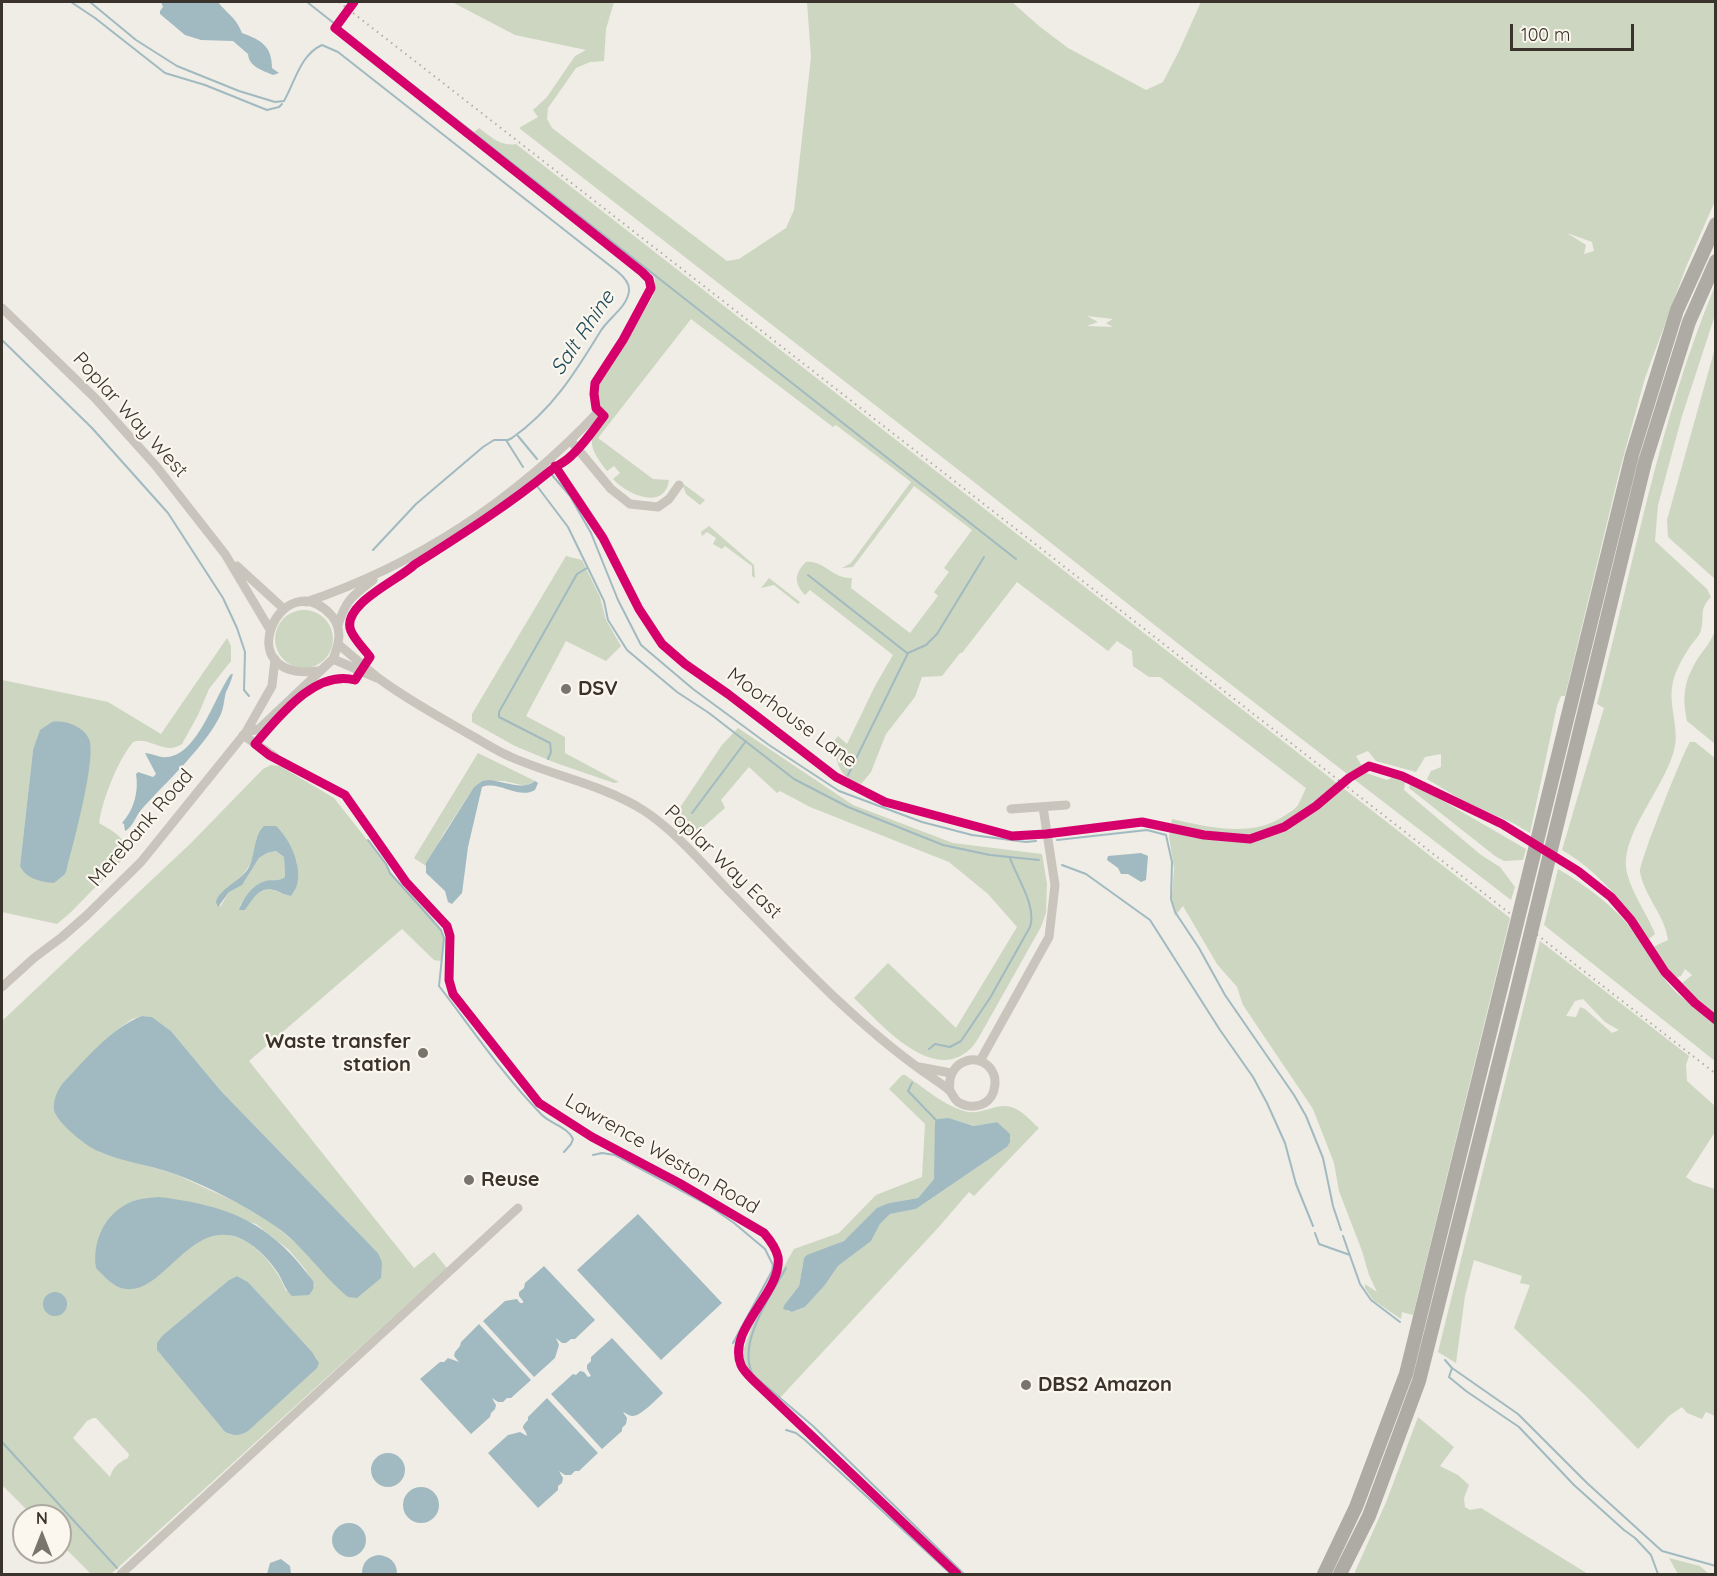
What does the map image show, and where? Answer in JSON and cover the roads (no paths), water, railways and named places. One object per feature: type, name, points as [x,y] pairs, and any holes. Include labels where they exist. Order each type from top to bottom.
[{"type":"highway","points":[[1324,1575],[1356,1507],[1406,1374],[1632,455],[1677,310],[1716,224]]},
{"type":"highway","points":[[1340,1575],[1369,1516],[1419,1381],[1645,462],[1689,322],[1716,261]]},
{"type":"street","name":"Poplar Way West","points":[[2,308],[95,398],[156,466],[225,554],[270,628]]},
{"type":"street","points":[[385,572],[284,609],[275,617],[270,628],[270,649],[275,659],[286,669],[301,674],[318,671],[333,659],[339,645],[338,626],[344,607],[356,593],[385,572],[440,542],[531,476],[571,441],[599,411]]},
{"type":"street","points":[[571,441],[611,489],[630,504],[658,507],[669,499],[679,485]]},
{"type":"street","name":"Poplar Way West","points":[[225,554],[284,609]]},
{"type":"street","points":[[306,602],[326,610],[338,626]]},
{"type":"street","name":"Poplar Way East","points":[[339,645],[379,679],[420,706],[510,757],[604,792],[644,811],[680,841],[846,1008],[916,1067],[950,1091],[957,1101],[967,1106],[978,1106],[989,1100],[994,1092],[995,1077],[990,1068],[980,1061]]},
{"type":"street","name":"Merebank Road","points":[[2,987],[34,957],[86,916],[141,862],[245,734],[272,686],[275,659]]},
{"type":"street","name":"Poplar Way East","points":[[333,659],[379,679]]},
{"type":"street","name":"Merebank Road","points":[[245,734],[259,729],[318,671]]},
{"type":"street","points":[[245,734],[275,758]]},
{"type":"street","points":[[1011,809],[1066,805]]},
{"type":"street","points":[[950,1091],[948,1082],[957,1065],[967,1060],[980,1061],[1049,937],[1055,885],[1043,807]]},
{"type":"street","points":[[916,1067],[951,1073]]},
{"type":"street","points":[[121,1575],[518,1208]]},
{"type":"water","points":[[161,2],[218,2],[234,19],[242,33],[260,41],[268,49],[272,68],[279,73],[273,75],[257,68],[251,62],[248,54],[233,41],[201,40],[185,35],[160,14],[163,7]]},
{"type":"water","points":[[233,674],[222,711],[206,739],[141,810],[125,831],[122,823],[135,800],[136,774],[138,772],[153,777],[156,774],[145,753],[167,757],[178,754],[188,746],[205,723]]},
{"type":"water","points":[[52,722],[68,723],[78,727],[89,739],[91,749],[83,802],[67,868],[65,874],[54,883],[30,877],[20,866],[33,750],[40,730]]},
{"type":"water","points":[[482,781],[519,785],[535,781],[538,783],[535,790],[522,793],[495,786],[482,787],[468,847],[462,893],[452,904],[448,902],[445,891],[426,873],[426,863],[474,787]]},
{"type":"water","points":[[264,826],[276,826],[292,850],[298,869],[296,888],[291,896],[266,889],[258,893],[245,910],[239,910],[246,897],[256,886],[265,881],[285,877],[284,857],[276,851],[267,853],[259,858],[242,885],[229,892],[218,907],[216,902],[221,893],[248,869],[258,835]]},
{"type":"water","points":[[1141,853],[1148,856],[1146,880],[1141,882],[1128,874],[1121,874],[1118,868],[1107,860],[1108,856]]},
{"type":"water","points":[[142,1016],[152,1017],[171,1031],[221,1091],[378,1253],[382,1262],[381,1278],[357,1298],[348,1297],[293,1240],[261,1217],[225,1196],[188,1179],[95,1150],[60,1121],[54,1106],[62,1084],[109,1036]]},
{"type":"water","points":[[949,1118],[974,1126],[997,1122],[1010,1134],[1010,1142],[1007,1147],[916,1209],[890,1214],[880,1224],[871,1241],[838,1266],[805,1307],[792,1312],[783,1309],[799,1286],[804,1258],[807,1255],[844,1241],[877,1208],[889,1203],[918,1198],[934,1179],[935,1122],[938,1119]]},
{"type":"water","points":[[159,1197],[228,1212],[264,1231],[281,1244],[313,1281],[312,1292],[309,1295],[292,1296],[280,1276],[260,1252],[237,1237],[220,1235],[205,1239],[191,1247],[153,1280],[140,1287],[126,1289],[113,1284],[96,1268],[96,1248],[102,1229],[114,1213],[122,1207],[138,1200]]},
{"type":"water","points":[[638,1214],[722,1303],[661,1360],[577,1270]]},
{"type":"water","points":[[544,1266],[595,1320],[575,1339],[562,1343],[556,1338],[559,1345],[555,1358],[534,1377],[483,1321],[505,1301],[517,1299],[523,1303],[519,1292],[524,1288],[525,1283]]},
{"type":"water","points":[[237,1276],[248,1282],[312,1352],[319,1363],[317,1368],[248,1431],[237,1435],[225,1432],[157,1350],[157,1343],[163,1335],[229,1280]]},
{"type":"water","points":[[55,1292],[64,1295],[67,1304],[64,1313],[55,1316],[46,1313],[43,1304],[46,1295]]},
{"type":"water","points":[[479,1324],[531,1380],[503,1402],[492,1398],[496,1405],[495,1409],[490,1417],[471,1434],[420,1379],[448,1358],[459,1362],[454,1356],[455,1352],[461,1342]]},
{"type":"water","points":[[612,1338],[663,1393],[635,1416],[623,1412],[627,1418],[626,1424],[622,1431],[602,1449],[551,1394],[573,1374],[576,1375],[580,1371],[588,1377],[591,1376],[587,1365],[591,1357]]},
{"type":"water","points":[[547,1398],[598,1453],[579,1471],[571,1475],[565,1475],[559,1471],[563,1478],[562,1483],[558,1486],[558,1490],[538,1508],[488,1453],[508,1435],[520,1432],[527,1436],[523,1425]]},
{"type":"water","points":[[388,1453],[400,1458],[405,1470],[400,1482],[388,1487],[376,1482],[371,1470],[376,1458]]},
{"type":"water","points":[[421,1487],[434,1492],[439,1505],[434,1518],[421,1523],[408,1518],[403,1505],[408,1492]]},
{"type":"water","points":[[349,1523],[361,1528],[366,1540],[361,1552],[349,1557],[337,1552],[332,1540],[337,1528]]},
{"type":"water","points":[[378,1555],[392,1560],[397,1574],[362,1574],[366,1561]]},
{"type":"water","points":[[281,1559],[290,1566],[291,1574],[267,1574],[270,1563]]},
{"type":"waterway","name":"Salt Rhine","points":[[71,2],[165,73],[205,85],[267,110],[282,104]]},
{"type":"waterway","name":"Salt Rhine","points":[[90,2],[136,40],[177,66],[239,91],[275,102],[284,101],[303,62],[315,49],[322,45],[338,52],[618,272],[628,283],[629,291],[625,303],[603,327],[551,403],[512,438],[494,440],[483,447],[416,504],[373,550]]},
{"type":"waterway","points":[[307,2],[1016,559]]},
{"type":"waterway","points":[[2,340],[92,428],[168,513],[223,598],[237,628],[245,652],[244,690],[249,696]]},
{"type":"waterway","points":[[518,436],[537,459]]},
{"type":"waterway","points":[[506,440],[523,467]]},
{"type":"waterway","points":[[552,475],[570,496],[591,533],[618,600],[641,645],[693,689],[769,745],[839,791],[922,822],[972,835],[1026,842],[1036,841]]},
{"type":"waterway","points":[[537,486],[568,527],[604,601],[608,620],[627,650],[677,692],[709,713],[794,779],[848,807],[943,845],[990,855],[1039,860]]},
{"type":"waterway","points":[[848,775],[908,653],[926,645],[937,634],[984,557]]},
{"type":"waterway","points":[[548,759],[551,752],[550,743],[499,717],[499,712],[577,574],[587,568]]},
{"type":"waterway","points":[[808,575],[907,653]]},
{"type":"waterway","points":[[692,813],[746,741]]},
{"type":"waterway","points":[[1057,840],[1147,830],[1166,835],[1172,862],[1171,899],[1175,912],[1199,948],[1225,995],[1306,1116],[1323,1158],[1333,1206],[1341,1230]]},
{"type":"waterway","points":[[368,840],[390,873],[441,930],[444,938],[439,986],[527,1099],[545,1117],[570,1135],[573,1139],[564,1152]]},
{"type":"waterway","points":[[929,1049],[935,1044],[950,1047],[961,1041],[990,998],[1030,927],[1029,901],[1010,858]]},
{"type":"waterway","points":[[1062,865],[1086,874],[1150,920],[1220,1030],[1253,1077],[1267,1103],[1285,1143],[1296,1184],[1313,1226]]},
{"type":"waterway","points":[[912,1083],[908,1091],[936,1120]]},
{"type":"waterway","points":[[593,1155],[602,1153],[615,1155],[708,1205],[765,1249],[773,1265],[772,1271],[733,1343]]},
{"type":"waterway","points":[[1315,1233],[1319,1244],[1350,1255]]},
{"type":"waterway","points":[[1343,1236],[1360,1284],[1371,1300],[1400,1322]]},
{"type":"waterway","points":[[786,1268],[764,1306],[752,1335],[749,1363],[753,1375],[813,1426],[964,1574]]},
{"type":"waterway","points":[[1445,1360],[1452,1368],[1518,1414],[1587,1483],[1662,1551],[1716,1566]]},
{"type":"waterway","points":[[1452,1368],[1449,1377],[1519,1427],[1574,1485],[1635,1538],[1651,1555],[1658,1574]]},
{"type":"waterway","points":[[786,1430],[796,1433],[805,1440],[951,1574]]},
{"type":"waterway","points":[[2,1442],[117,1568]]},
{"type":"railway","points":[[339,2],[1716,1074]]},
{"type":"place","name":"DSV","points":[[566,689]]},
{"type":"place","name":"Waste transfer station","points":[[423,1053]]},
{"type":"place","name":"Reuse","points":[[469,1180]]},
{"type":"place","name":"DBS2 Amazon","points":[[1026,1385]]}]
